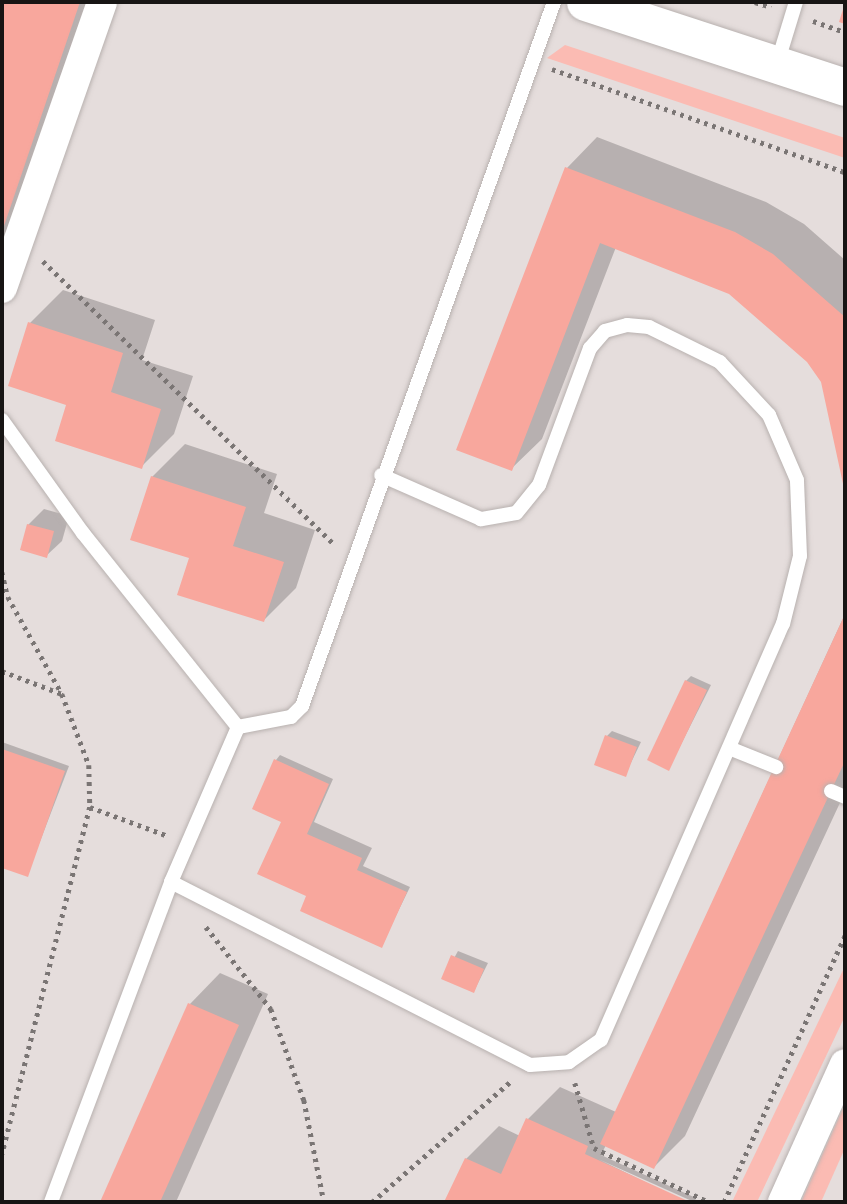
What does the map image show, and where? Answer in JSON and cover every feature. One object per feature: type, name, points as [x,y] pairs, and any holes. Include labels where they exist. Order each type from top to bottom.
[{"type":"street","points":[[2,288],[102,2]]},
{"type":"street","points":[[585,2],[845,87]]},
{"type":"street","points":[[783,1202],[845,1064]]},
{"type":"lane","points":[[239,727],[291,717],[302,706],[381,475],[554,2]]},
{"type":"lane","points":[[776,65],[796,2]]},
{"type":"lane","points":[[171,882],[530,1065],[569,1062],[601,1040],[783,624],[800,556],[797,481],[769,415],[720,362],[649,327],[627,325],[605,331],[590,348],[539,485],[530,501],[499,519],[481,519],[381,475]]},
{"type":"lane","points":[[2,420],[83,533],[239,727]]},
{"type":"lane","points":[[51,1202],[171,882],[239,727]]},
{"type":"lane","points":[[729,748],[776,767]]},
{"type":"path","points":[[531,62],[845,172]]},
{"type":"path","points":[[19,238],[351,560]]},
{"type":"path","points":[[2,572],[8,597],[62,694],[89,765],[90,807],[2,1154]]},
{"type":"path","points":[[2,671],[62,694]]},
{"type":"path","points":[[90,807],[188,843]]},
{"type":"path","points":[[204,924],[271,1009],[304,1100],[324,1202]]},
{"type":"path","points":[[724,1202],[845,935]]},
{"type":"path","points":[[569,1062],[594,1148],[709,1202]]},
{"type":"path","points":[[372,1202],[530,1065]]},
{"type":"shaded area","points":[[565,45],[845,138],[845,158],[547,58]]},
{"type":"shaded area","points":[[845,966],[845,1016],[757,1202],[732,1202]]},
{"type":"shaded area","points":[[845,1104],[845,1148],[821,1202],[801,1202]]},
{"type":"building","points":[[2,2],[80,2],[2,232]]},
{"type":"building","points":[[845,3],[845,24],[839,22]]},
{"type":"building","points":[[565,167],[735,232],[773,254],[845,317],[845,493],[821,382],[807,362],[729,294],[600,243],[512,471],[456,450]]},
{"type":"building","points":[[28,322],[123,353],[111,392],[161,409],[142,469],[55,441],[66,405],[8,386]]},
{"type":"building","points":[[151,476],[246,507],[233,546],[284,562],[264,622],[177,595],[189,558],[130,540]]},
{"type":"building","points":[[27,524],[54,531],[47,558],[20,550]]},
{"type":"building","points":[[845,614],[845,761],[654,1169],[600,1144]]},
{"type":"building","points":[[685,680],[707,690],[669,771],[647,760]]},
{"type":"building","points":[[605,735],[637,747],[626,777],[594,765]]},
{"type":"building","points":[[2,749],[65,771],[28,877],[2,868]]},
{"type":"building","points":[[274,759],[329,784],[307,834],[362,858],[357,870],[407,892],[382,948],[300,911],[306,896],[257,874],[281,822],[252,809]]},
{"type":"building","points":[[451,955],[484,969],[474,993],[441,979]]},
{"type":"building","points":[[188,1003],[239,1025],[160,1202],[100,1202]]},
{"type":"building","points":[[526,1118],[588,1146],[585,1154],[690,1202],[444,1202],[465,1158],[501,1174]]}]
